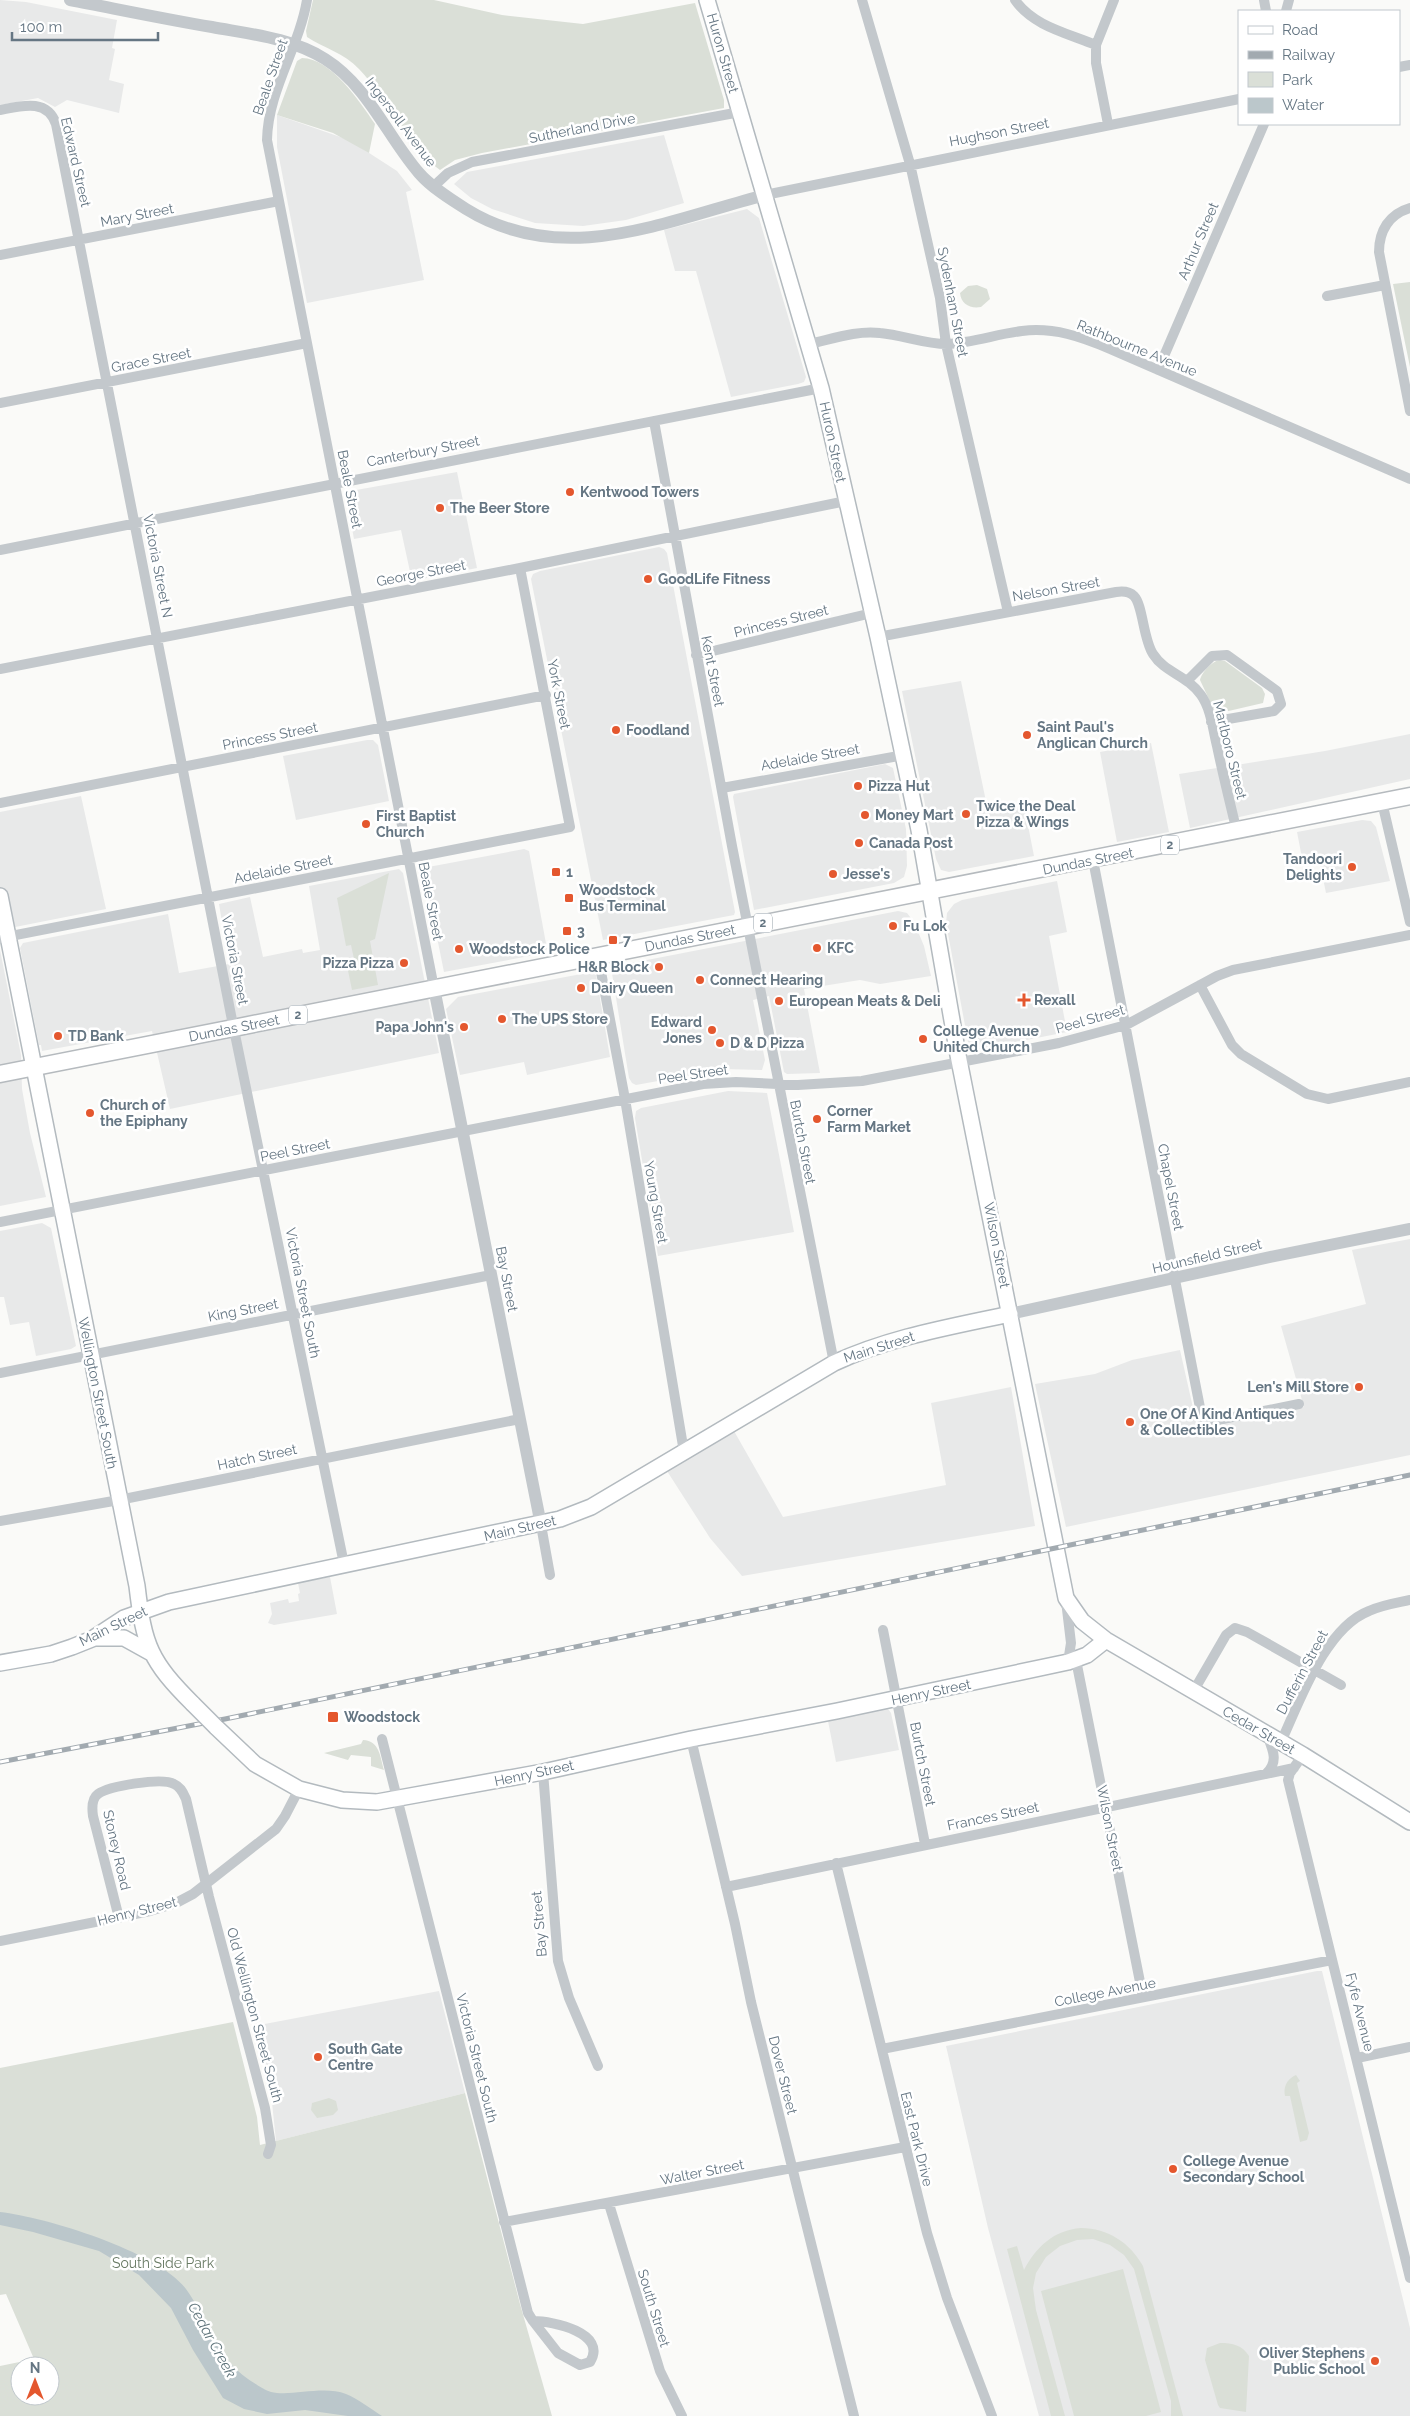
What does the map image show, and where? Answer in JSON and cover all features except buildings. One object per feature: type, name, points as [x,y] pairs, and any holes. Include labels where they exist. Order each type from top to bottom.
[{"type":"main road","name":"Huron Street","points":[[707,0],[821,388],[904,755],[930,892]]},
{"type":"main road","name":"Dundas Street","points":[[0,1074],[748,926],[1237,832],[1410,796]]},
{"type":"main road","name":"Wilson Street","points":[[930,892],[960,1062],[1058,1567],[1066,1598],[1082,1621],[1106,1640]]},
{"type":"main road","name":"Wellington Street South","points":[[0,896],[4,937],[35,1067],[90,1355],[137,1586],[140,1611],[151,1653],[170,1679],[216,1728],[261,1768],[298,1790]]},
{"type":"main road","name":"Main Street","points":[[0,1663],[51,1654],[92,1639],[124,1618],[169,1602],[344,1564],[541,1525],[591,1507],[834,1363],[869,1348],[906,1336],[1010,1314]]},
{"type":"main road","points":[[92,1639],[119,1637],[130,1640],[151,1653]]},
{"type":"main road","name":"Henry Street","points":[[298,1790],[353,1802],[398,1800],[543,1772],[691,1739],[897,1699],[1072,1661],[1088,1654],[1106,1640]]},
{"type":"main road","name":"Cedar Street","points":[[1106,1640],[1303,1755],[1410,1822]]},
{"type":"street","name":"Ingersoll Avenue","points":[[70,0],[282,41],[324,58],[351,80],[405,156],[421,175],[456,203],[487,220],[516,231],[564,239],[615,235],[764,195]]},
{"type":"street","name":"Beale Street","points":[[308,0],[295,46],[276,91],[266,140],[434,988]]},
{"type":"street","name":"Sydenham Street","points":[[862,0],[910,164],[940,298],[946,344],[1008,612]]},
{"type":"street","points":[[1014,0],[1023,12],[1033,20],[1096,45]]},
{"type":"street","points":[[1108,124],[1096,62],[1096,45],[1114,0]]},
{"type":"street","name":"Hughson Street","points":[[764,195],[1238,99]]},
{"type":"street","name":"Edward Street","points":[[0,110],[27,105],[40,106],[50,112],[54,118],[80,240]]},
{"type":"street","name":"Sutherland Drive","points":[[434,186],[448,173],[472,162],[740,112]]},
{"type":"street","name":"Arthur Street","points":[[1158,370],[1264,125]]},
{"type":"street","name":"Mary Street","points":[[0,255],[279,201]]},
{"type":"street","points":[[1410,208],[1391,218],[1382,232],[1379,252],[1410,411]]},
{"type":"street","name":"Victoria Street N","points":[[80,240],[106,383],[208,898]]},
{"type":"street","points":[[1327,296],[1385,285]]},
{"type":"street","name":"Rathbourne Avenue","points":[[809,344],[859,334],[875,333],[946,344],[1022,331],[1058,332],[1085,339],[1410,479]]},
{"type":"street","name":"Grace Street","points":[[0,403],[307,342]]},
{"type":"street","name":"Canterbury Street","points":[[0,550],[334,482],[821,388]]},
{"type":"street","name":"Kent Street","points":[[654,421],[696,655],[748,926]]},
{"type":"street","name":"George Street","points":[[0,669],[520,568],[846,501]]},
{"type":"street","name":"York Street","points":[[520,568],[570,827]]},
{"type":"street","name":"Nelson Street","points":[[878,637],[1116,592],[1128,592],[1134,596],[1147,642],[1153,655],[1169,670],[1188,680]]},
{"type":"street","name":"Princess Street","points":[[696,655],[872,613]]},
{"type":"street","points":[[1188,680],[1212,656],[1225,655],[1279,695],[1280,704],[1274,711],[1211,722]]},
{"type":"street","name":"Marlboro Street","points":[[1188,680],[1203,698],[1211,722],[1237,832]]},
{"type":"street","name":"Princess Street","points":[[0,803],[546,695]]},
{"type":"street","name":"Adelaide Street","points":[[722,788],[904,755]]},
{"type":"street","points":[[1382,802],[1410,922]]},
{"type":"street","name":"Adelaide Street","points":[[4,937],[570,827]]},
{"type":"street","name":"Chapel Street","points":[[1093,860],[1203,1423],[1299,1404]]},
{"type":"street","name":"Victoria Street","points":[[208,898],[234,1028]]},
{"type":"street","name":"Burtch Street","points":[[748,926],[834,1363]]},
{"type":"street","name":"Peel Street","points":[[0,1222],[720,1082],[778,1084],[862,1081],[1059,1042],[1126,1025],[1216,976],[1246,967],[1410,935]]},
{"type":"street","name":"Young Street","points":[[598,956],[625,1099],[684,1452]]},
{"type":"street","points":[[1200,985],[1232,1045],[1241,1054],[1307,1094],[1316,1098],[1328,1098],[1410,1082]]},
{"type":"street","name":"Bay Street","points":[[434,988],[550,1576]]},
{"type":"street","name":"Victoria Street South","points":[[234,1028],[344,1564]]},
{"type":"street","name":"Hounsfield Street","points":[[1010,1314],[1270,1257],[1410,1230]]},
{"type":"street","name":"King Street","points":[[0,1373],[491,1275]]},
{"type":"street","name":"Hatch Street","points":[[0,1521],[119,1500],[520,1419]]},
{"type":"street","name":"Wilson Street","points":[[1066,1598],[1072,1661],[1106,1807],[1144,1997]]},
{"type":"street","name":"Dufferin Street","points":[[1274,1738],[1333,1639],[1350,1622],[1369,1611],[1410,1600]]},
{"type":"street","points":[[1193,1692],[1227,1633],[1235,1628],[1247,1632],[1341,1685]]},
{"type":"street","name":"Burtch Street","points":[[883,1630],[925,1844]]},
{"type":"street","points":[[1266,1774],[1273,1767],[1274,1738]]},
{"type":"street","name":"Dover Street","points":[[691,1739],[791,2169],[854,2416]]},
{"type":"street","name":"Victoria Street South","points":[[382,1740],[528,2313],[534,2321],[558,2353],[580,2364],[590,2362],[595,2354],[593,2344],[583,2334],[547,2321],[534,2321]]},
{"type":"street","name":"Fyfe Avenue","points":[[1303,1755],[1288,1780],[1410,2278]]},
{"type":"street","name":"Frances Street","points":[[726,1887],[1294,1768]]},
{"type":"street","name":"Bay Street","points":[[543,1772],[558,1961],[569,1998],[598,2066]]},
{"type":"street","name":"Stoney Road","points":[[119,1918],[92,1810],[95,1797],[104,1792],[157,1780],[170,1782],[179,1787],[186,1799],[206,1883]]},
{"type":"street","name":"Henry Street","points":[[0,1941],[119,1918],[176,1903],[193,1894],[276,1829],[298,1790]]},
{"type":"street","name":"East Park Drive","points":[[836,1863],[905,2147],[936,2264],[992,2416]]},
{"type":"street","name":"Old Wellington Street South","points":[[206,1883],[265,2108],[272,2144],[268,2154]]},
{"type":"street","name":"College Avenue","points":[[882,2049],[1332,1960]]},
{"type":"street","points":[[1357,2058],[1410,2047]]},
{"type":"street","name":"Walter Street","points":[[504,2222],[609,2204],[905,2147]]},
{"type":"street","name":"South Street","points":[[609,2204],[653,2351],[664,2381],[682,2416]]},
{"type":"shaded area","points":[[0,0],[26,2],[117,20],[112,48],[115,49],[109,80],[124,84],[119,113],[67,100],[55,107],[38,98],[0,105]]},
{"type":"shaded area","points":[[277,115],[349,140],[397,171],[412,190],[406,192],[424,280],[307,303],[277,147]]},
{"type":"shaded area","points":[[664,135],[684,203],[626,220],[583,226],[535,223],[492,209],[471,198],[454,184],[467,172]]},
{"type":"shaded area","points":[[747,209],[759,218],[806,377],[804,382],[798,384],[731,397],[696,271],[675,271],[664,230]]},
{"type":"shaded area","points":[[457,472],[477,568],[412,581],[401,530],[354,539],[345,492]]},
{"type":"shaded area","points":[[659,547],[667,553],[735,912],[734,915],[603,940],[531,579],[533,574],[540,571]]},
{"type":"shaded area","points":[[961,681],[988,811],[1024,805],[1034,856],[949,872],[941,870],[936,859],[902,691]]},
{"type":"shaded area","points":[[1410,734],[1410,779],[1190,828],[1179,774],[1325,751]]},
{"type":"shaded area","points":[[373,740],[378,745],[389,801],[296,820],[283,756]]},
{"type":"shaded area","points":[[1151,743],[1169,832],[1117,842],[1100,752]]},
{"type":"shaded area","points":[[885,764],[893,768],[906,829],[907,866],[904,877],[894,883],[754,910],[734,794]]},
{"type":"shaded area","points":[[81,796],[106,909],[0,930],[0,812]]},
{"type":"shaded area","points":[[1362,820],[1371,821],[1376,827],[1390,881],[1326,893],[1319,859],[1303,863],[1297,832]]},
{"type":"shaded area","points":[[524,849],[529,851],[547,949],[540,954],[444,972],[423,868]]},
{"type":"shaded area","points":[[399,869],[403,873],[439,1053],[170,1109],[152,1031],[42,1051],[41,1045],[39,1045],[20,948],[23,943],[168,914],[179,973],[229,964],[219,904],[250,897],[263,957],[302,949],[303,953],[320,950],[309,886]]},
{"type":"shaded area","points":[[1057,881],[1067,932],[1049,936],[1067,1032],[976,1050],[972,1049],[969,1047],[946,923],[947,913],[954,904],[962,900]]},
{"type":"shaded area","points":[[898,911],[907,913],[914,922],[924,946],[931,976],[880,984],[860,980],[804,989],[820,1073],[787,1074],[784,1072],[769,996],[753,1000],[765,1060],[762,1070],[724,1069],[636,1085],[632,1083],[629,1078],[611,967]]},
{"type":"shaded area","points":[[0,950],[21,1055],[22,1089],[30,1133],[46,1197],[0,1206]]},
{"type":"shaded area","points":[[592,972],[596,975],[610,1057],[527,1075],[524,1062],[460,1075],[446,1009],[458,997]]},
{"type":"shaded area","points":[[728,1091],[767,1093],[794,1232],[658,1256],[635,1118],[636,1111],[641,1108]]},
{"type":"shaded area","points":[[42,1223],[51,1228],[76,1346],[71,1349],[36,1356],[29,1322],[10,1325],[4,1297],[0,1297],[0,1231]]},
{"type":"shaded area","points":[[1410,1239],[1410,1455],[1066,1527],[1035,1384],[1095,1374],[1132,1360],[1180,1350],[1198,1430],[1304,1407],[1281,1326],[1366,1304],[1352,1250]]},
{"type":"shaded area","points":[[1011,1387],[1035,1526],[742,1576],[710,1538],[667,1471],[734,1431],[783,1517],[946,1485],[931,1403]]},
{"type":"shaded area","points":[[330,1577],[337,1614],[274,1625],[268,1623],[272,1614],[270,1603],[288,1599],[289,1603],[299,1601],[298,1583]]},
{"type":"shaded area","points":[[888,1709],[891,1713],[899,1750],[836,1762],[828,1721]]},
{"type":"shaded area","name":"College Avenue Secondary School","points":[[1322,1971],[1410,2328],[1410,2416],[1039,2416],[988,2228],[946,2046]]},
{"type":"shaded area","points":[[439,1991],[465,2093],[276,2141],[271,2093],[254,2026]]},
{"type":"green space","points":[[313,0],[434,0],[502,15],[583,24],[695,3],[724,100],[724,108],[482,153],[455,160],[440,170],[416,148],[370,81],[353,63],[307,37],[306,31]]},
{"type":"green space","points":[[302,58],[324,65],[334,73],[353,93],[369,115],[375,124],[369,153],[333,133],[277,115],[297,61]]},
{"type":"green space","points":[[1410,282],[1410,367],[1393,284]]},
{"type":"green space","points":[[977,285],[987,289],[990,299],[981,307],[967,305],[962,300],[960,293],[968,286]]},
{"type":"green space","points":[[1220,660],[1225,661],[1262,688],[1265,694],[1263,703],[1220,713],[1214,710],[1200,680],[1208,667]]},
{"type":"green space","points":[[389,873],[375,939],[370,941],[378,985],[352,990],[346,961],[354,959],[351,945],[346,946],[337,898]]},
{"type":"green space","points":[[363,1740],[373,1743],[376,1747],[384,1770],[371,1766],[371,1757],[351,1755],[348,1760],[324,1753],[361,1744]]},
{"type":"green space","name":"South Side Park","points":[[233,2022],[257,2117],[260,2145],[465,2093],[520,2304],[552,2416],[0,2416],[0,2366],[10,2364],[10,2406],[60,2406],[60,2356],[33,2356],[6,2294],[0,2295],[0,2068]]},
{"type":"green space","points":[[1296,2075],[1300,2081],[1297,2083],[1309,2133],[1307,2140],[1300,2142],[1290,2096],[1285,2096],[1285,2086]]},
{"type":"green space","points":[[329,2098],[336,2101],[338,2110],[333,2115],[317,2118],[311,2110],[312,2103]]},
{"type":"green space","points":[[1081,2228],[1100,2231],[1117,2238],[1132,2250],[1143,2266],[1183,2416],[1171,2416],[1171,2401],[1134,2269],[1124,2255],[1110,2245],[1093,2239],[1077,2240],[1060,2246],[1046,2257],[1036,2273],[1033,2288],[1036,2310],[1065,2416],[1051,2416],[1007,2249],[1017,2246],[1024,2270],[1034,2254],[1047,2241],[1062,2232]]},
{"type":"green space","points":[[1123,2269],[1161,2412],[1146,2416],[1074,2416],[1041,2291]]},
{"type":"green space","points":[[1220,2343],[1237,2345],[1249,2356],[1246,2412],[1220,2408],[1218,2405],[1205,2360],[1207,2348]]},
{"type":"water","name":"Cedar Creek","points":[[0,2212],[45,2221],[100,2238],[152,2262],[172,2275],[186,2289],[228,2360],[237,2370],[262,2388],[279,2393],[327,2391],[346,2394],[382,2416],[348,2416],[305,2410],[267,2414],[244,2409],[223,2398],[193,2350],[171,2308],[139,2275],[99,2251],[33,2232],[0,2225]]},
{"type":"railway","points":[[0,1762],[225,1719],[1410,1475]]},
{"type":"place","name":"Kentwood Towers","points":[[570,492]]},
{"type":"place","name":"The Beer Store","points":[[440,508]]},
{"type":"place","name":"GoodLife Fitness","points":[[648,579]]},
{"type":"place","name":"Foodland","points":[[616,730]]},
{"type":"place","name":"Saint Paul's Anglican Church","points":[[1027,735]]},
{"type":"place","name":"Pizza Hut","points":[[858,786]]},
{"type":"place","name":"Twice the Deal Pizza & Wings","points":[[966,814]]},
{"type":"place","name":"Money Mart","points":[[865,815]]},
{"type":"place","name":"First Baptist Church","points":[[366,824]]},
{"type":"place","name":"Canada Post","points":[[859,843]]},
{"type":"place","name":"Tandoori Delights","points":[[1352,867]]},
{"type":"place","name":"1","points":[[556,872]]},
{"type":"place","name":"Jesse's","points":[[833,874]]},
{"type":"place","name":"Woodstock Bus Terminal","points":[[569,898]]},
{"type":"place","name":"Fu Lok","points":[[893,926]]},
{"type":"place","name":"3","points":[[567,931]]},
{"type":"place","name":"7","points":[[613,940]]},
{"type":"place","name":"KFC","points":[[817,948]]},
{"type":"place","name":"Woodstock Police","points":[[459,949]]},
{"type":"place","name":"Pizza Pizza","points":[[404,963]]},
{"type":"place","name":"H&R Block","points":[[659,967]]},
{"type":"place","name":"Connect Hearing","points":[[700,980]]},
{"type":"place","name":"Dairy Queen","points":[[581,988]]},
{"type":"place","name":"Rexall","points":[[1024,1000]]},
{"type":"place","name":"European Meats & Deli","points":[[779,1001]]},
{"type":"place","name":"The UPS Store","points":[[502,1019]]},
{"type":"place","name":"Papa John's","points":[[464,1027]]},
{"type":"place","name":"Edward Jones","points":[[712,1030]]},
{"type":"place","name":"TD Bank","points":[[58,1036]]},
{"type":"place","name":"College Avenue United Church","points":[[923,1039]]},
{"type":"place","name":"D & D Pizza","points":[[720,1043]]},
{"type":"place","name":"Church of the Epiphany","points":[[90,1113]]},
{"type":"place","name":"Corner Farm Market","points":[[817,1119]]},
{"type":"place","name":"Len's Mill Store","points":[[1359,1387]]},
{"type":"place","name":"One Of A Kind Antiques & Collectibles","points":[[1130,1422]]},
{"type":"place","name":"Woodstock","points":[[333,1717]]},
{"type":"place","name":"South Gate Centre","points":[[318,2057]]},
{"type":"place","name":"College Avenue Secondary School","points":[[1173,2169]]},
{"type":"place","name":"Oliver Stephens Public School","points":[[1375,2361]]}]
